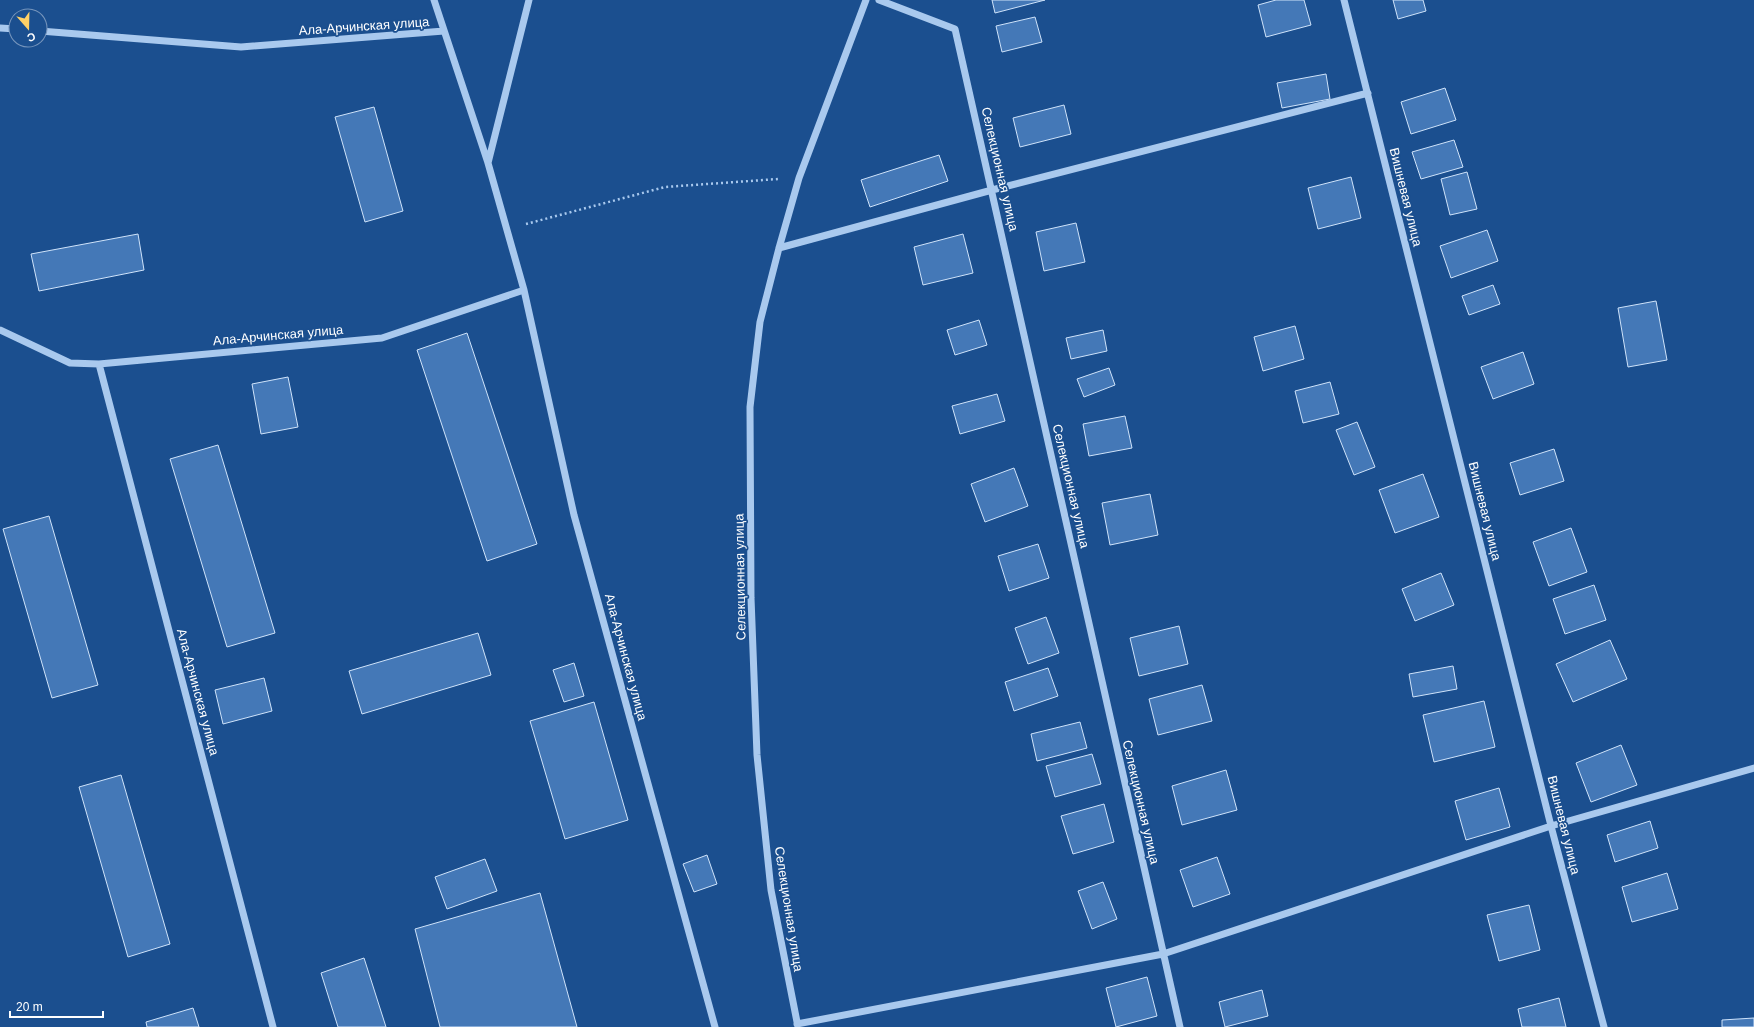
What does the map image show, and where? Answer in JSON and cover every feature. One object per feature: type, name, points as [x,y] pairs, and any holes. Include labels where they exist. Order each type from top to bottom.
[{"type":"street","points":[[434,0],[444,32]]},
{"type":"street","points":[[488,163],[529,0]]},
{"type":"street","name":"Селекционная улица","points":[[796,1026],[771,890],[757,755],[752,598],[750,407],[760,322],[779,248],[799,178],[866,0]]},
{"type":"street","name":"Селекционная улица","points":[[879,0],[956,30],[1180,1027]]},
{"type":"street","name":"Вишневая улица","points":[[1344,0],[1551,826],[1604,1027]]},
{"type":"street","name":"Ала-Арчинская улица","points":[[48,32],[241,47],[444,32],[488,163],[524,290],[574,515],[714,1027]]},
{"type":"street","points":[[779,248],[992,190],[1368,93]]},
{"type":"street","name":"Ала-Арчинская улица","points":[[0,330],[70,363],[99,364],[382,338],[524,290]]},
{"type":"street","name":"Ала-Арчинская улица","points":[[99,364],[273,1027]]},
{"type":"street","points":[[796,1026],[1163,954],[1551,826],[1754,768]]},
{"type":"path","points":[[506,229],[665,187],[799,178]]},
{"type":"building","points":[[992,0],[1045,0],[995,13]]},
{"type":"building","points":[[1276,0],[1304,0],[1311,25],[1266,37],[1258,5]]},
{"type":"building","points":[[1393,0],[1423,0],[1426,11],[1398,19]]},
{"type":"building","points":[[1035,17],[1042,42],[1002,52],[996,26]]},
{"type":"building","points":[[1326,74],[1330,99],[1282,108],[1277,83]]},
{"type":"building","points":[[1445,88],[1456,120],[1411,134],[1401,102]]},
{"type":"building","points":[[1064,105],[1071,134],[1020,147],[1013,118]]},
{"type":"building","points":[[374,107],[403,211],[365,222],[335,117]]},
{"type":"building","points":[[1454,140],[1463,167],[1421,179],[1412,152]]},
{"type":"building","points":[[939,155],[948,181],[870,207],[861,180]]},
{"type":"building","points":[[1467,172],[1477,209],[1450,215],[1441,179]]},
{"type":"building","points":[[1351,177],[1361,218],[1318,229],[1308,188]]},
{"type":"building","points":[[1076,223],[1085,262],[1044,271],[1036,232]]},
{"type":"building","points":[[1487,230],[1498,261],[1451,278],[1440,246]]},
{"type":"building","points":[[138,234],[144,270],[39,291],[31,254]]},
{"type":"building","points":[[963,234],[973,273],[923,285],[914,247]]},
{"type":"building","points":[[1493,285],[1500,304],[1469,315],[1462,296]]},
{"type":"building","points":[[1656,301],[1667,360],[1628,367],[1618,308]]},
{"type":"building","points":[[979,320],[987,345],[955,355],[947,330]]},
{"type":"building","points":[[1295,326],[1304,359],[1263,371],[1254,337]]},
{"type":"building","points":[[1103,330],[1107,351],[1071,359],[1066,338]]},
{"type":"building","points":[[467,333],[537,544],[487,561],[417,350]]},
{"type":"building","points":[[1523,352],[1534,384],[1493,399],[1481,367]]},
{"type":"building","points":[[1109,368],[1115,385],[1084,397],[1077,379]]},
{"type":"building","points":[[288,377],[298,427],[261,434],[252,384]]},
{"type":"building","points":[[1330,382],[1339,414],[1303,423],[1295,391]]},
{"type":"building","points":[[997,394],[1005,421],[960,434],[952,406]]},
{"type":"building","points":[[1125,416],[1132,448],[1089,456],[1083,424]]},
{"type":"building","points":[[1357,422],[1375,467],[1354,475],[1336,430]]},
{"type":"building","points":[[218,445],[275,633],[227,647],[170,459]]},
{"type":"building","points":[[1554,449],[1564,481],[1520,495],[1510,463]]},
{"type":"building","points":[[1014,468],[1028,506],[985,522],[971,484]]},
{"type":"building","points":[[1423,474],[1439,517],[1395,533],[1379,490]]},
{"type":"building","points":[[1150,494],[1158,535],[1110,545],[1102,503]]},
{"type":"building","points":[[49,516],[98,685],[52,698],[3,529]]},
{"type":"building","points":[[1571,528],[1587,572],[1549,586],[1533,542]]},
{"type":"building","points":[[1038,544],[1049,578],[1009,591],[998,556]]},
{"type":"building","points":[[1441,573],[1454,605],[1415,621],[1402,589]]},
{"type":"building","points":[[1594,585],[1606,620],[1565,634],[1553,599]]},
{"type":"building","points":[[1046,617],[1059,653],[1028,664],[1015,628]]},
{"type":"building","points":[[1179,626],[1188,664],[1139,676],[1130,638]]},
{"type":"building","points":[[478,633],[491,675],[362,714],[349,671]]},
{"type":"building","points":[[1610,640],[1627,679],[1573,702],[1556,664]]},
{"type":"building","points":[[574,663],[584,696],[564,702],[553,670]]},
{"type":"building","points":[[1453,666],[1457,689],[1413,697],[1409,674]]},
{"type":"building","points":[[1048,668],[1058,696],[1014,711],[1005,682]]},
{"type":"building","points":[[264,678],[272,711],[223,724],[215,690]]},
{"type":"building","points":[[1202,685],[1212,721],[1158,735],[1149,699]]},
{"type":"building","points":[[1484,701],[1495,747],[1434,762],[1423,715]]},
{"type":"building","points":[[594,702],[628,820],[565,839],[530,721]]},
{"type":"building","points":[[1080,722],[1087,748],[1037,761],[1031,734]]},
{"type":"building","points":[[1621,745],[1637,785],[1591,802],[1576,763]]},
{"type":"building","points":[[1092,754],[1101,784],[1055,797],[1046,766]]},
{"type":"building","points":[[1226,770],[1237,810],[1182,825],[1172,786]]},
{"type":"building","points":[[121,775],[170,944],[128,957],[79,787]]},
{"type":"building","points":[[1499,788],[1510,827],[1466,840],[1455,801]]},
{"type":"building","points":[[1104,804],[1114,842],[1073,854],[1061,816]]},
{"type":"building","points":[[1650,821],[1658,848],[1615,862],[1607,835]]},
{"type":"building","points":[[707,855],[717,884],[694,892],[683,864]]},
{"type":"building","points":[[1217,857],[1230,894],[1193,907],[1180,870]]},
{"type":"building","points":[[485,859],[497,891],[447,909],[435,877]]},
{"type":"building","points":[[1667,873],[1678,909],[1632,922],[1622,887]]},
{"type":"building","points":[[1103,882],[1117,919],[1092,929],[1078,891]]},
{"type":"building","points":[[540,893],[577,1027],[440,1027],[415,929]]},
{"type":"building","points":[[1529,905],[1540,950],[1499,961],[1487,915]]},
{"type":"building","points":[[364,958],[386,1027],[338,1027],[321,973]]},
{"type":"building","points":[[1147,977],[1157,1016],[1116,1027],[1106,988]]},
{"type":"building","points":[[1262,990],[1268,1016],[1225,1027],[1219,1002]]},
{"type":"building","points":[[1559,998],[1566,1027],[1522,1027],[1518,1009]]},
{"type":"building","points":[[193,1008],[199,1027],[147,1027],[146,1022]]},
{"type":"building","points":[[1754,1018],[1754,1027],[1722,1027],[1722,1020]]}]
